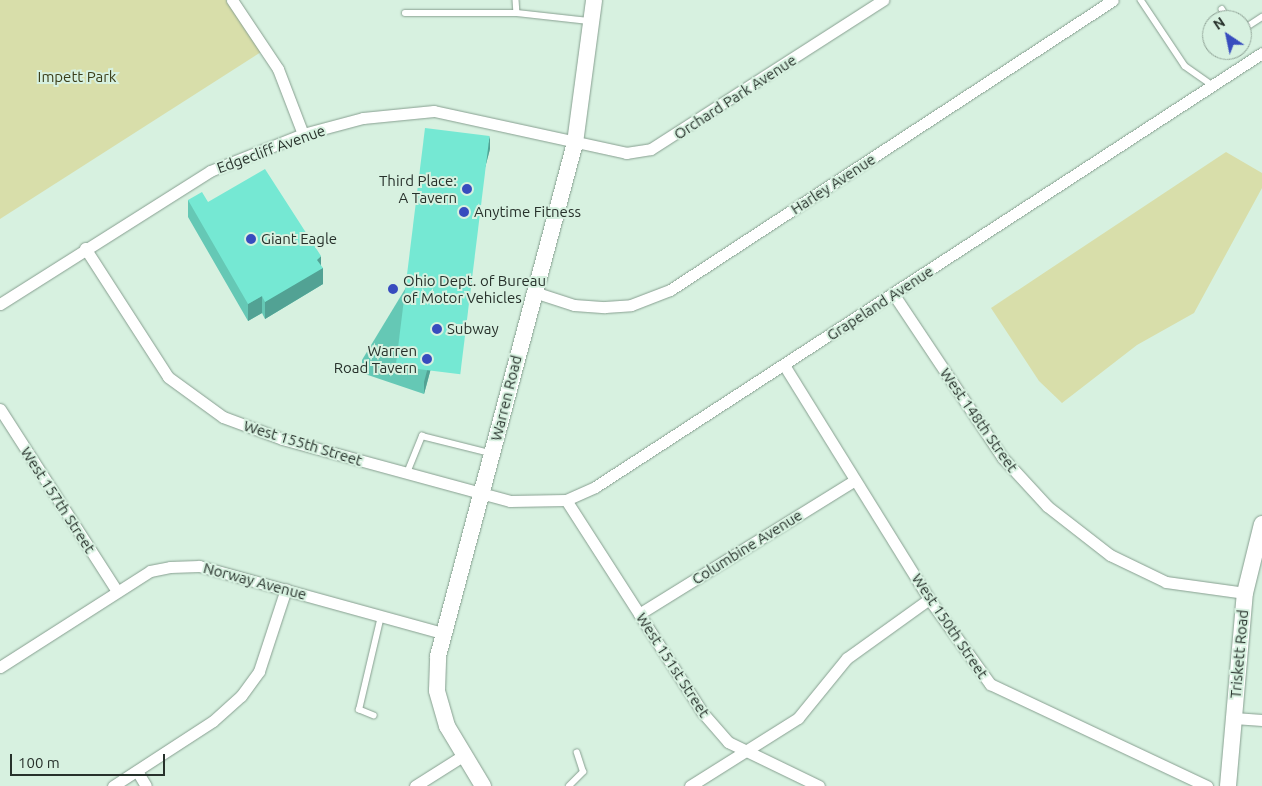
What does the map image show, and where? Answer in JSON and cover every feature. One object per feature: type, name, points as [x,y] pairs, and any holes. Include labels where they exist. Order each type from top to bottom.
[{"type":"main road","name":"Warren Road","points":[[483,786],[447,726],[437,690],[443,633],[482,493],[574,143],[594,0]]},
{"type":"main road","name":"Triskett Road","points":[[1228,786],[1245,594],[1262,524]]},
{"type":"street","points":[[232,0],[278,69],[303,134]]},
{"type":"street","name":"Orchard Park Avenue","points":[[574,143],[626,153],[651,149],[882,0]]},
{"type":"street","name":"Harley Avenue","points":[[534,292],[574,305],[605,306],[631,305],[670,290],[1114,0]]},
{"type":"street","name":"Grapeland Avenue","points":[[482,493],[534,504],[566,500],[595,487],[894,295],[1262,54]]},
{"type":"street","name":"Edgecliff Avenue","points":[[0,304],[85,248],[210,171],[303,134],[363,118],[434,111],[479,118],[574,143]]},
{"type":"street","name":"West 155th Street","points":[[85,248],[168,377],[185,394],[245,427],[482,493]]},
{"type":"street","name":"West 148th Street","points":[[894,295],[1002,457],[1046,506],[1110,555],[1166,582],[1245,594]]},
{"type":"street","name":"West 150th Street","points":[[784,365],[929,599],[990,684],[1207,786]]},
{"type":"street","name":"West 157th Street","points":[[0,409],[117,591]]},
{"type":"street","name":"Columbine Avenue","points":[[639,614],[855,480]]},
{"type":"street","name":"West 151st Street","points":[[566,500],[702,712],[728,742],[744,752],[819,786]]},
{"type":"street","name":"Norway Avenue","points":[[0,667],[150,571],[200,566],[443,633]]},
{"type":"street","points":[[113,786],[213,721],[241,696],[259,671],[286,589]]},
{"type":"street","points":[[690,786],[798,718],[847,658],[929,599]]},
{"type":"street","points":[[1234,718],[1262,720]]},
{"type":"street","points":[[415,786],[464,755]]},
{"type":"street","points":[[136,771],[146,786]]},
{"type":"lane","points":[[516,0],[517,13]]},
{"type":"lane","points":[[1141,0],[1185,66],[1213,86]]},
{"type":"lane","points":[[405,13],[517,13],[591,21]]},
{"type":"lane","points":[[407,473],[422,436],[492,454]]},
{"type":"lane","points":[[374,716],[359,710],[381,616]]},
{"type":"lane","points":[[569,786],[583,772],[577,753]]},
{"type":"green space","name":"Impett Park","points":[[0,0],[226,0],[261,52],[0,219]]},
{"type":"green space","points":[[1226,152],[1262,173],[1262,188],[1194,313],[1137,345],[1062,403],[1039,381],[991,308]]},
{"type":"building","points":[[425,128],[490,136],[460,374],[396,366]]},
{"type":"building","name":"Giant Eagle","points":[[265,169],[321,256],[317,260],[323,268],[265,302],[262,296],[248,304],[188,200],[202,192],[208,202]]},
{"type":"place","name":"Third Place: A Tavern","points":[[467,189]]},
{"type":"place","name":"Anytime Fitness","points":[[464,212]]},
{"type":"place","name":"Giant Eagle","points":[[251,239]]},
{"type":"place","name":"Ohio Dept. of Bureau of Motor Vehicles","points":[[393,289]]},
{"type":"place","name":"Subway","points":[[437,329]]},
{"type":"place","name":"Warren Road Tavern","points":[[427,359]]}]
